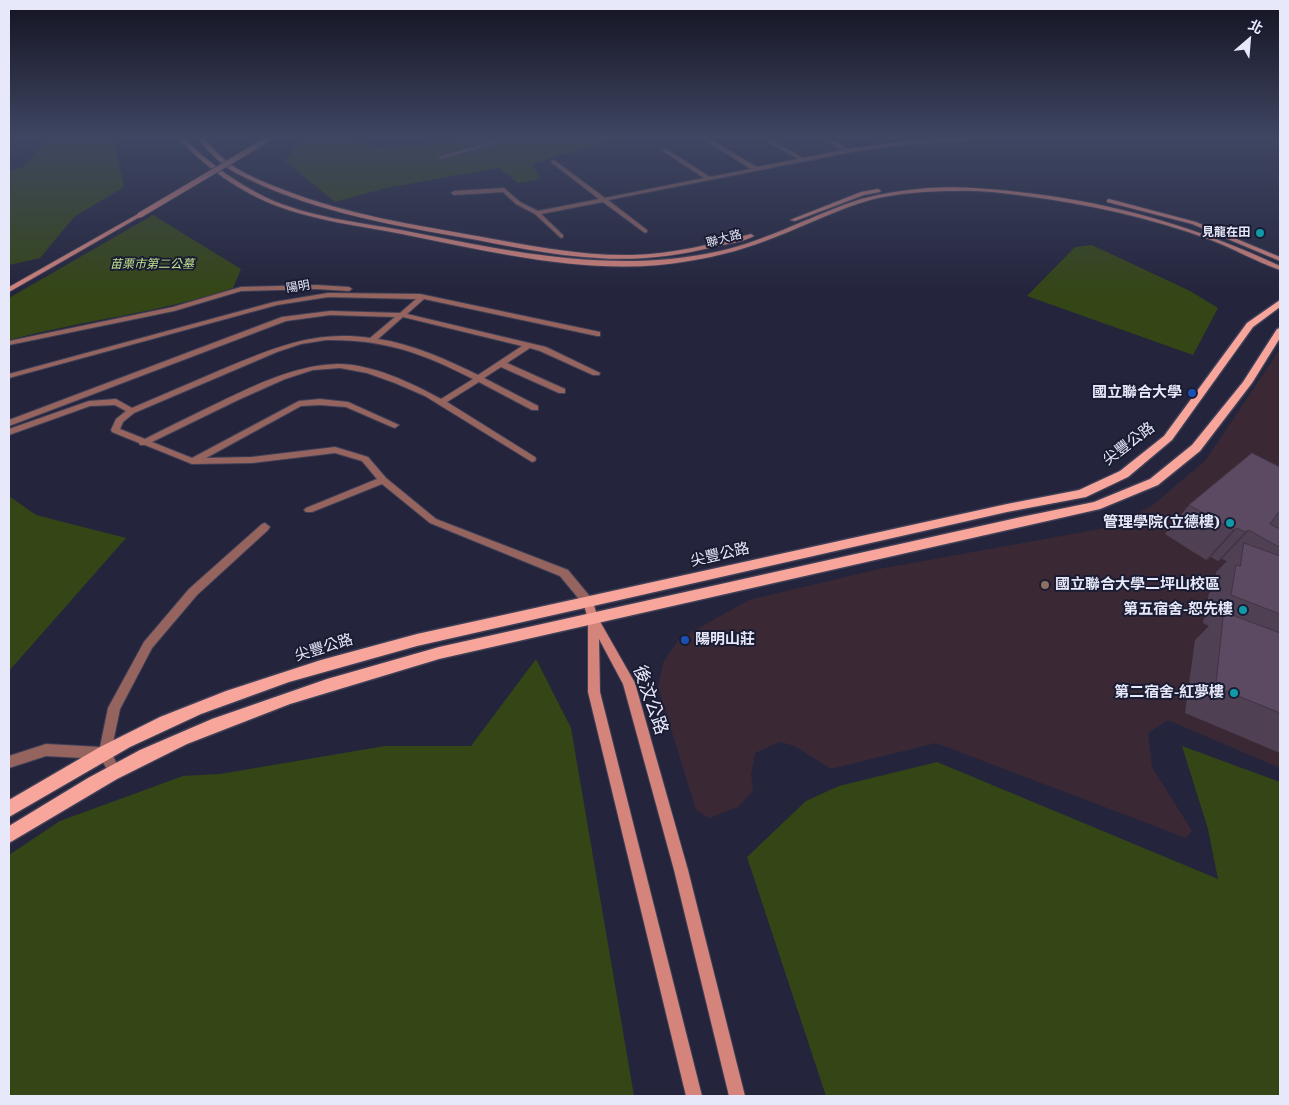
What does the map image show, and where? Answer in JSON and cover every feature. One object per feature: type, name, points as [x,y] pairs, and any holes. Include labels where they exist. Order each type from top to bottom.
[{"type":"main road","name":"尖豐公路","points":[[9,809],[105,753],[164,723],[215,702],[348,658],[416,640],[1007,508],[1082,494],[1124,474],[1168,438],[1250,325],[1280,303]]},
{"type":"main road","points":[[9,835],[115,772],[214,726],[355,675],[439,653],[1021,521],[1096,506],[1154,482],[1196,448],[1247,383],[1280,331]]},
{"type":"street","points":[[9,290],[183,190]]},
{"type":"street","name":"聯大路","points":[[248,190],[280,205],[352,223],[520,255],[575,263],[627,264],[678,261],[725,252],[867,200],[902,193],[938,190]]},
{"type":"street","name":"聯大路","points":[[279,190],[301,199],[368,218],[428,230],[562,253],[618,257],[676,253],[751,237],[863,193],[890,190]]},
{"type":"street","points":[[454,193],[504,190],[518,203],[537,212],[562,236]]},
{"type":"street","points":[[592,190],[645,231]]},
{"type":"street","points":[[537,212],[651,190]]},
{"type":"street","name":"聯大路","points":[[982,190],[1095,204],[1172,224],[1236,248],[1280,268]]},
{"type":"street","name":"聯大路","points":[[1020,190],[1115,202],[1194,223],[1280,259]]},
{"type":"street","points":[[422,236],[428,230]]},
{"type":"street","points":[[9,343],[174,309],[241,289],[316,287],[406,293],[423,297]]},
{"type":"street","name":"陽明","points":[[9,376],[276,303],[328,295],[423,297],[597,334]]},
{"type":"street","points":[[372,340],[423,297]]},
{"type":"street","points":[[9,423],[285,319],[330,313],[403,315],[529,345],[596,373]]},
{"type":"street","points":[[535,408],[459,368],[372,340],[326,338],[297,343],[271,351],[131,411],[119,421],[115,430],[192,462],[252,460],[335,450],[365,459],[383,480],[433,521],[564,573],[588,602],[593,619],[594,692],[694,1096]]},
{"type":"street","points":[[441,403],[529,345]]},
{"type":"street","points":[[502,364],[562,391]]},
{"type":"street","points":[[143,443],[276,379],[314,367],[355,367],[384,374],[441,403],[532,459]]},
{"type":"street","points":[[9,432],[89,404],[116,402],[131,411]]},
{"type":"street","points":[[192,462],[299,404],[320,402],[348,405],[395,425]]},
{"type":"street","points":[[309,510],[383,480]]},
{"type":"street","points":[[115,772],[105,753],[114,708],[148,645],[193,592],[266,527]]},
{"type":"street","name":"後汶公路","points":[[593,619],[629,683],[681,870],[737,1096]]},
{"type":"street","points":[[9,762],[46,750],[105,753]]},
{"type":"shaded area","name":"國立聯合大學二坪山校區","points":[[1280,349],[1280,768],[1168,720],[1148,733],[1152,767],[1192,831],[1186,838],[936,743],[831,769],[795,746],[780,742],[755,753],[751,774],[753,791],[738,807],[709,818],[696,810],[658,687],[663,663],[679,639],[749,600],[879,569],[1111,527],[1153,505],[1206,460]]},
{"type":"green space","points":[[9,190],[120,190],[74,217],[40,258],[9,265]]},
{"type":"green space","points":[[320,190],[380,190],[335,202]]},
{"type":"green space","name":"苗栗市第二公墓","points":[[153,215],[241,269],[233,288],[178,304],[9,340],[9,298]]},
{"type":"green space","points":[[1092,245],[1190,291],[1218,308],[1193,355],[1027,296],[1075,247]]},
{"type":"green space","points":[[9,496],[36,515],[126,538],[9,671]]},
{"type":"green space","points":[[536,659],[571,728],[634,1096],[9,1096],[9,855],[60,821],[183,776],[220,774],[385,746],[471,746]]},
{"type":"green space","points":[[1182,746],[1280,782],[1280,1096],[826,1096],[747,857],[806,801],[839,786],[937,762],[1218,879],[1208,829]]},
{"type":"building","points":[[1252,453],[1280,467],[1280,514],[1278,513],[1270,524],[1280,529],[1280,546],[1249,530],[1245,532],[1237,528],[1233,530],[1189,505]]},
{"type":"building","points":[[1244,543],[1280,556],[1280,614],[1231,595],[1236,565],[1240,566]]},
{"type":"building","points":[[1224,612],[1280,633],[1280,713],[1216,687]]},
{"type":"place","name":"見龍在田","points":[[1260,233]]},
{"type":"place","name":"國立聯合大學","points":[[1192,393]]},
{"type":"place","name":"管理學院(立德樓)","points":[[1230,523]]},
{"type":"place","name":"國立聯合大學二坪山校區","points":[[1045,585]]},
{"type":"place","name":"第五宿舍-恕先樓","points":[[1243,610]]},
{"type":"place","name":"陽明山莊","points":[[685,640]]},
{"type":"place","name":"第二宿舍-紅夢樓","points":[[1234,693]]}]
